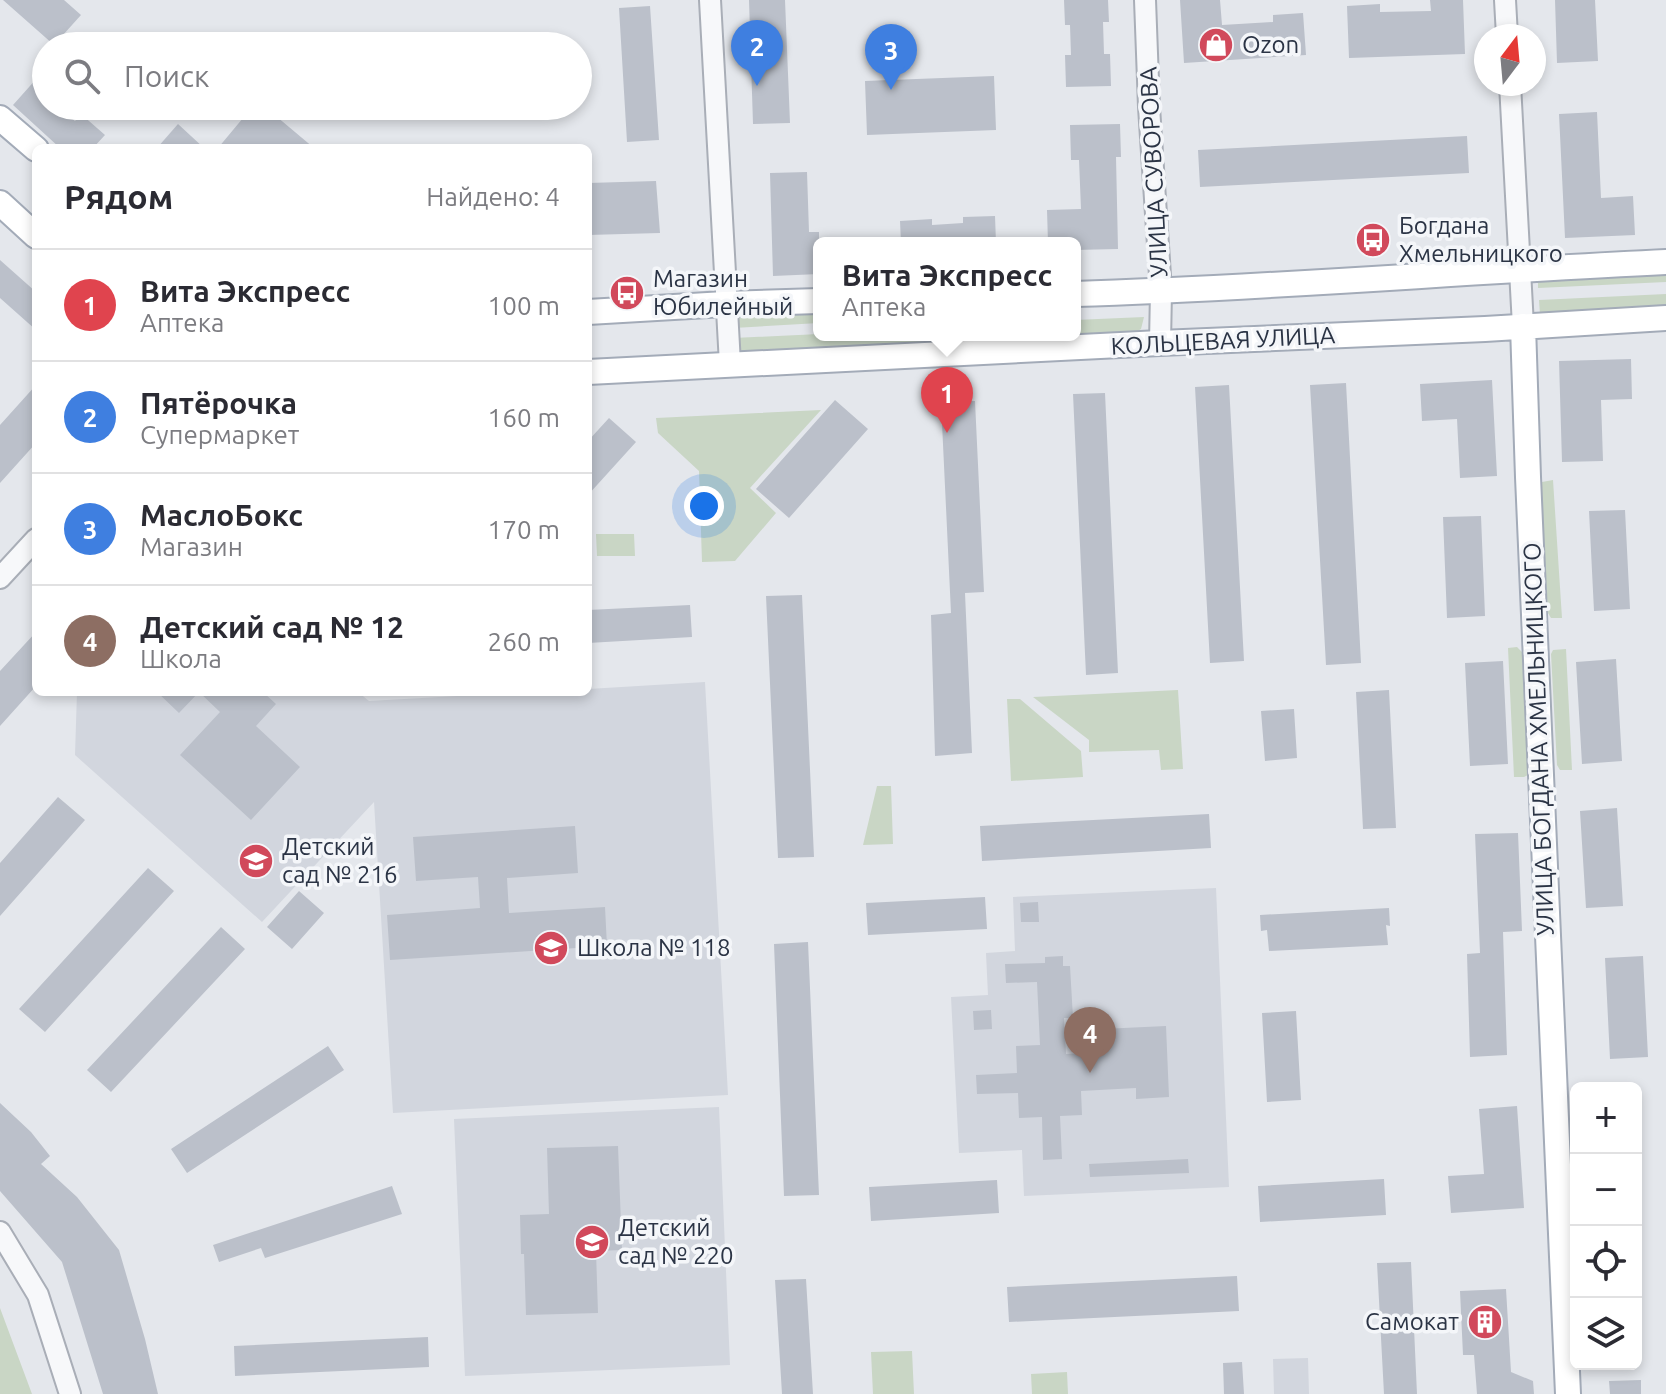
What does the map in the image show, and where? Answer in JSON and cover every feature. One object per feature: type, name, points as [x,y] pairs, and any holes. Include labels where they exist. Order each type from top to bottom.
[{"type":"main road","points":[[0,118],[32,146]]},
{"type":"main road","points":[[0,203],[32,232]]},
{"type":"main road","points":[[1081,294],[1666,262]]},
{"type":"main road","points":[[592,312],[813,301]]},
{"type":"main road","name":"КОЛЬЦЕВАЯ УЛИЦА","points":[[592,372],[1666,318]]},
{"type":"main road","name":"УЛИЦА БОГДАНА ХМЕЛЬНИЦКОГО","points":[[1523,326],[1568,1394]]},
{"type":"street","points":[[710,0],[730,364]]},
{"type":"street","name":"УЛИЦА СУВОРОВА","points":[[1145,0],[1161,291],[1160,343]]},
{"type":"street","points":[[1505,0],[1506,24]]},
{"type":"street","name":"УЛИЦА БОГДАНА ХМЕЛЬНИЦКОГО","points":[[1511,96],[1523,326]]},
{"type":"street","points":[[0,578],[32,543]]},
{"type":"street","points":[[0,1232],[38,1295],[70,1394]]},
{"type":"shaded area","name":"Школа № 118","points":[[705,682],[728,1095],[393,1113],[374,802],[262,922],[75,755],[77,696],[363,696],[369,701],[458,696],[592,696],[592,689]]},
{"type":"shaded area","points":[[1216,888],[1229,1187],[1024,1196],[1022,1150],[959,1153],[951,997],[988,995],[986,953],[1015,951],[1013,897]]},
{"type":"shaded area","name":"Детский сад № 220","points":[[719,1107],[730,1365],[465,1376],[454,1119]]},
{"type":"shaded area","points":[[1308,1358],[1309,1394],[1274,1394],[1273,1359]]},
{"type":"green space","points":[[1666,270],[1666,282],[1538,288],[1538,277]]},
{"type":"green space","points":[[1666,294],[1666,308],[1540,315],[1539,300]]},
{"type":"green space","points":[[813,312],[813,323],[734,328],[737,319]]},
{"type":"green space","points":[[1144,317],[1141,329],[1136,332],[1081,335],[1081,320]]},
{"type":"green space","points":[[813,334],[813,341],[953,341],[741,351],[735,346],[734,338]]},
{"type":"green space","points":[[821,410],[750,488],[776,513],[735,561],[702,562],[699,471],[658,433],[656,418]]},
{"type":"green space","points":[[1553,480],[1562,618],[1551,618],[1548,613],[1540,484]]},
{"type":"green space","points":[[596,534],[634,534],[635,556],[597,556]]},
{"type":"green space","points":[[1517,647],[1522,652],[1528,775],[1524,777],[1514,777],[1508,648]]},
{"type":"green space","points":[[1566,649],[1572,770],[1560,770],[1557,765],[1551,654],[1553,650]]},
{"type":"green space","points":[[1178,690],[1183,769],[1161,770],[1159,750],[1089,752],[1089,740],[1033,697]]},
{"type":"green space","points":[[1007,699],[1020,699],[1081,751],[1083,777],[1011,781]]},
{"type":"green space","points":[[877,786],[891,786],[893,844],[863,845]]},
{"type":"green space","points":[[0,1308],[32,1394],[0,1394]]},
{"type":"green space","points":[[912,1351],[914,1394],[873,1394],[871,1352]]},
{"type":"green space","points":[[1067,1372],[1068,1394],[1032,1394],[1031,1374]]},
{"type":"building","points":[[3,0],[64,0],[81,15],[66,32],[39,32]]},
{"type":"building","points":[[749,0],[785,0],[790,123],[753,124]]},
{"type":"building","points":[[1064,0],[1108,0],[1109,22],[1103,22],[1104,54],[1110,54],[1111,86],[1066,87],[1065,55],[1071,55],[1070,25],[1065,25]]},
{"type":"building","points":[[1180,0],[1220,0],[1222,25],[1273,22],[1273,15],[1303,13],[1306,55],[1184,63]]},
{"type":"building","points":[[1430,0],[1463,0],[1465,54],[1349,58],[1347,6],[1380,4],[1380,12],[1431,11]]},
{"type":"building","points":[[1555,0],[1595,0],[1598,61],[1557,63]]},
{"type":"building","points":[[650,6],[659,140],[627,142],[619,8]]},
{"type":"building","points":[[994,76],[996,130],[867,135],[865,81]]},
{"type":"building","points":[[32,84],[32,120],[88,120],[105,135],[97,144],[56,144],[13,105]]},
{"type":"building","points":[[1597,112],[1601,198],[1633,196],[1635,235],[1565,238],[1559,114]]},
{"type":"building","points":[[241,120],[281,120],[309,144],[221,144]]},
{"type":"building","points":[[178,124],[200,144],[160,144]]},
{"type":"building","points":[[1120,124],[1121,157],[1116,157],[1118,249],[1081,250],[1081,237],[1048,237],[1047,210],[1081,209],[1079,160],[1071,160],[1070,125]]},
{"type":"building","points":[[1467,136],[1469,173],[1200,187],[1198,150]]},
{"type":"building","points":[[807,172],[809,232],[819,232],[819,237],[813,237],[813,274],[773,276],[770,173]]},
{"type":"building","points":[[656,181],[660,233],[592,235],[592,183]]},
{"type":"building","points":[[995,216],[996,237],[901,237],[900,221],[932,219],[932,225],[963,223],[963,217]]},
{"type":"building","points":[[0,260],[32,288],[32,326],[0,298]]},
{"type":"building","points":[[1631,359],[1632,399],[1601,400],[1603,461],[1562,462],[1559,361]]},
{"type":"building","points":[[1492,380],[1497,476],[1460,478],[1457,419],[1422,421],[1420,384]]},
{"type":"building","points":[[1346,383],[1361,663],[1326,665],[1310,385]]},
{"type":"building","points":[[1229,385],[1244,661],[1210,663],[1195,387]]},
{"type":"building","points":[[32,389],[32,447],[0,483],[0,425]]},
{"type":"building","points":[[1105,393],[1118,673],[1086,675],[1073,394]]},
{"type":"building","points":[[835,400],[868,429],[789,518],[756,489]]},
{"type":"building","points":[[975,401],[984,592],[965,593],[972,753],[935,756],[931,615],[951,613],[941,402]]},
{"type":"building","points":[[609,418],[636,442],[592,491],[592,437]]},
{"type":"building","points":[[1625,510],[1630,609],[1594,611],[1589,511]]},
{"type":"building","points":[[1481,516],[1485,616],[1447,618],[1443,517]]},
{"type":"building","points":[[802,595],[814,857],[778,858],[766,596]]},
{"type":"building","points":[[690,605],[692,637],[592,643],[592,610]]},
{"type":"building","points":[[32,636],[32,690],[0,726],[0,671]]},
{"type":"building","points":[[1616,659],[1622,761],[1582,764],[1576,662]]},
{"type":"building","points":[[1503,661],[1508,764],[1470,766],[1465,663]]},
{"type":"building","points":[[1389,690],[1396,828],[1363,829],[1356,692]]},
{"type":"building","points":[[161,696],[195,696],[179,713]]},
{"type":"building","points":[[203,696],[267,696],[276,704],[256,726],[300,767],[251,820],[180,755],[220,712]]},
{"type":"building","points":[[1294,709],[1297,758],[1265,761],[1261,711]]},
{"type":"building","points":[[58,797],[85,820],[0,916],[0,863]]},
{"type":"building","points":[[1617,808],[1623,906],[1586,908],[1580,811]]},
{"type":"building","points":[[1209,814],[1211,848],[982,861],[980,826]]},
{"type":"building","points":[[575,826],[578,873],[507,878],[509,913],[605,907],[607,946],[390,960],[387,915],[480,908],[478,877],[416,881],[413,837]]},
{"type":"building","points":[[1518,833],[1522,931],[1503,932],[1507,1055],[1470,1057],[1467,954],[1480,953],[1475,834]]},
{"type":"building","points":[[148,868],[174,891],[45,1032],[19,1009]]},
{"type":"building","points":[[299,891],[324,913],[292,949],[267,927]]},
{"type":"building","points":[[985,897],[987,929],[868,935],[866,903]]},
{"type":"building","points":[[1038,902],[1039,922],[1021,922],[1020,903]]},
{"type":"building","points":[[1389,908],[1390,926],[1386,925],[1388,945],[1269,951],[1267,930],[1261,931],[1260,915]]},
{"type":"building","points":[[221,927],[245,949],[111,1092],[87,1070]]},
{"type":"building","points":[[808,942],[819,1195],[784,1196],[774,944]]},
{"type":"building","points":[[1063,956],[1063,966],[1070,966],[1073,1018],[1064,1018],[1066,1054],[1103,1052],[1102,1029],[1166,1026],[1169,1097],[1136,1099],[1136,1088],[1081,1091],[1082,1115],[1060,1116],[1062,1159],[1043,1160],[1042,1117],[1019,1118],[1018,1093],[977,1094],[976,1075],[1017,1073],[1016,1046],[1040,1045],[1037,982],[1006,983],[1005,964],[1045,963],[1045,957]]},
{"type":"building","points":[[1643,956],[1648,1057],[1610,1059],[1605,958]]},
{"type":"building","points":[[991,1010],[992,1029],[974,1030],[973,1011]]},
{"type":"building","points":[[1296,1011],[1301,1100],[1267,1102],[1262,1013]]},
{"type":"building","points":[[328,1046],[344,1070],[187,1173],[171,1149]]},
{"type":"building","points":[[0,1103],[31,1132],[50,1156],[41,1164],[77,1197],[119,1250],[158,1394],[103,1394],[62,1262],[0,1191]]},
{"type":"building","points":[[1517,1106],[1524,1208],[1451,1213],[1448,1176],[1484,1174],[1479,1109]]},
{"type":"building","points":[[618,1146],[622,1250],[596,1251],[598,1313],[526,1315],[520,1215],[549,1214],[547,1148]]},
{"type":"building","points":[[1188,1159],[1189,1173],[1090,1177],[1089,1164]]},
{"type":"building","points":[[1384,1179],[1386,1215],[1260,1222],[1258,1186]]},
{"type":"building","points":[[997,1180],[999,1213],[871,1221],[869,1187]]},
{"type":"building","points":[[392,1186],[402,1214],[265,1258],[261,1248],[219,1262],[213,1245]]},
{"type":"building","points":[[1411,1262],[1417,1394],[1384,1394],[1377,1263]]},
{"type":"building","points":[[1237,1276],[1239,1311],[1009,1322],[1007,1287]]},
{"type":"building","points":[[806,1279],[813,1394],[782,1394],[775,1280]]},
{"type":"building","name":"Самокат","points":[[1506,1289],[1511,1372],[1533,1381],[1534,1394],[1477,1394],[1474,1355],[1463,1355],[1460,1291]]},
{"type":"building","points":[[428,1337],[429,1367],[235,1376],[234,1346]]},
{"type":"building","points":[[1242,1362],[1244,1394],[1224,1394],[1223,1363]]},
{"type":"building","points":[[1641,1380],[1641,1394],[1610,1394],[1609,1381]]},
{"type":"place","name":"Ozon","points":[[1216,45]]},
{"type":"place","name":"Пятёрочка","points":[[757,86]]},
{"type":"place","name":"МаслоБокс","points":[[891,90]]},
{"type":"place","name":"Богдана Хмельницкого","points":[[1373,240]]},
{"type":"place","name":"Магазин Юбилейный","points":[[627,293]]},
{"type":"place","name":"Вита Экспресс","points":[[947,433]]},
{"type":"place","name":"Детский сад № 216","points":[[256,861]]},
{"type":"place","name":"Школа № 118","points":[[551,948]]},
{"type":"place","name":"Детский сад № 12","points":[[1090,1073]]},
{"type":"place","name":"Детский сад № 220","points":[[592,1242]]},
{"type":"place","name":"Самокат","points":[[1485,1322]]}]
